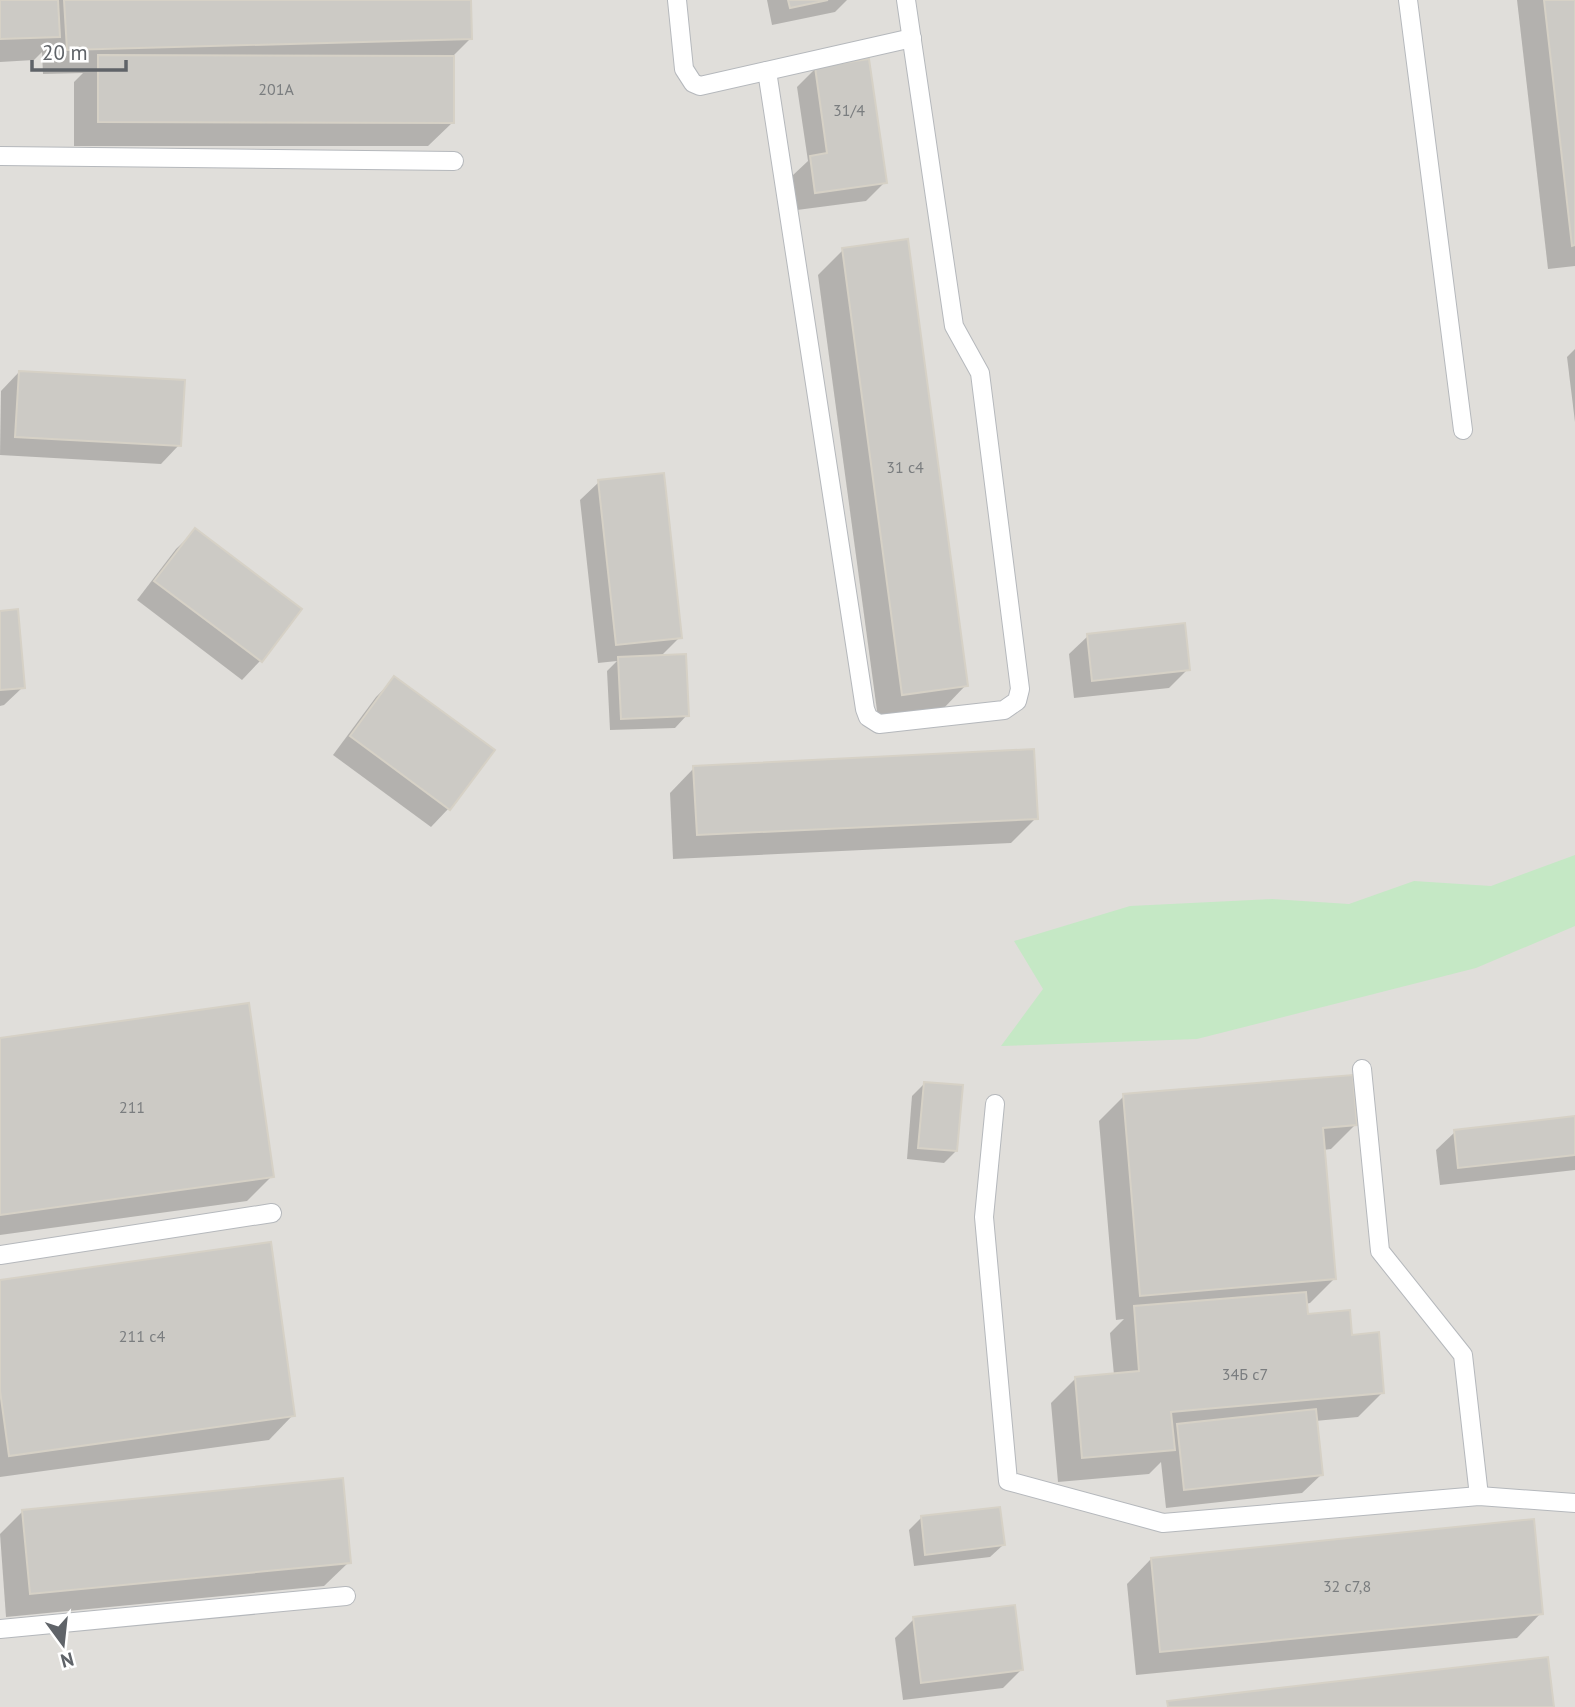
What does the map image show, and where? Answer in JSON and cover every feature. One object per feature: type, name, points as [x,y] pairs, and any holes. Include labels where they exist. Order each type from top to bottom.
[{"type":"lane","points":[[677,0],[684,69],[693,83],[700,86],[912,38]]},
{"type":"lane","points":[[767,71],[865,709],[868,717],[879,724],[1004,710],[1017,701],[1020,689],[980,373],[954,326],[906,0]]},
{"type":"lane","points":[[1408,0],[1463,430]]},
{"type":"lane","points":[[0,156],[454,160]]},
{"type":"lane","points":[[1362,1069],[1380,1251],[1463,1355],[1479,1496]]},
{"type":"lane","points":[[995,1104],[984,1217],[1009,1481],[1163,1523],[1479,1496],[1575,1503]]},
{"type":"lane","points":[[0,1255],[272,1213]]},
{"type":"lane","points":[[0,1629],[346,1595]]},
{"type":"shaded area","points":[[0,0],[1575,0],[1575,1707],[0,1707]]},
{"type":"green space","points":[[1575,855],[1575,926],[1476,968],[1197,1039],[1001,1046],[1043,989],[1014,941],[1130,906],[1272,899],[1349,904],[1414,881],[1491,886]]},
{"type":"building","points":[[0,0],[58,0],[60,37],[0,39]]},
{"type":"building","points":[[64,0],[471,0],[472,39],[67,50]]},
{"type":"building","points":[[788,0],[828,0],[790,8]]},
{"type":"building","points":[[1544,0],[1575,0],[1575,245],[1572,246]]},
{"type":"building","points":[[98,55],[454,56],[454,123],[98,122]]},
{"type":"building","points":[[869,59],[887,183],[815,193],[810,156],[827,153],[815,67]]},
{"type":"building","points":[[908,239],[968,686],[902,695],[842,248]]},
{"type":"building","points":[[19,371],[185,380],[181,446],[15,437]]},
{"type":"building","points":[[664,473],[682,638],[616,645],[598,480]]},
{"type":"building","points":[[195,528],[302,609],[262,662],[154,581]]},
{"type":"building","points":[[18,609],[25,688],[0,690],[0,611]]},
{"type":"building","points":[[1185,623],[1190,670],[1092,681],[1087,634]]},
{"type":"building","points":[[686,654],[689,716],[621,719],[618,657]]},
{"type":"building","points":[[394,676],[495,750],[450,810],[350,736]]},
{"type":"building","points":[[1034,749],[1038,819],[697,835],[693,766]]},
{"type":"building","points":[[249,1003],[274,1177],[0,1215],[0,1038]]},
{"type":"building","points":[[1353,1075],[1357,1125],[1323,1128],[1336,1279],[1140,1296],[1123,1094]]},
{"type":"building","points":[[924,1082],[963,1085],[957,1151],[918,1148]]},
{"type":"building","points":[[1575,1116],[1575,1155],[1458,1168],[1454,1130]]},
{"type":"building","points":[[271,1242],[295,1416],[9,1456],[0,1391],[0,1280]]},
{"type":"building","points":[[1306,1292],[1308,1314],[1350,1310],[1352,1335],[1379,1332],[1384,1393],[1171,1412],[1175,1450],[1082,1458],[1075,1377],[1139,1371],[1134,1306]]},
{"type":"building","points":[[1316,1409],[1323,1475],[1184,1490],[1177,1424]]},
{"type":"building","points":[[343,1478],[351,1563],[30,1594],[22,1510]]},
{"type":"building","points":[[1000,1507],[1005,1545],[925,1555],[921,1516]]},
{"type":"building","points":[[1534,1519],[1543,1614],[1160,1652],[1151,1558]]},
{"type":"building","points":[[1015,1605],[1023,1670],[921,1683],[913,1617]]},
{"type":"building","points":[[1548,1657],[1554,1707],[1168,1707],[1167,1701]]}]
